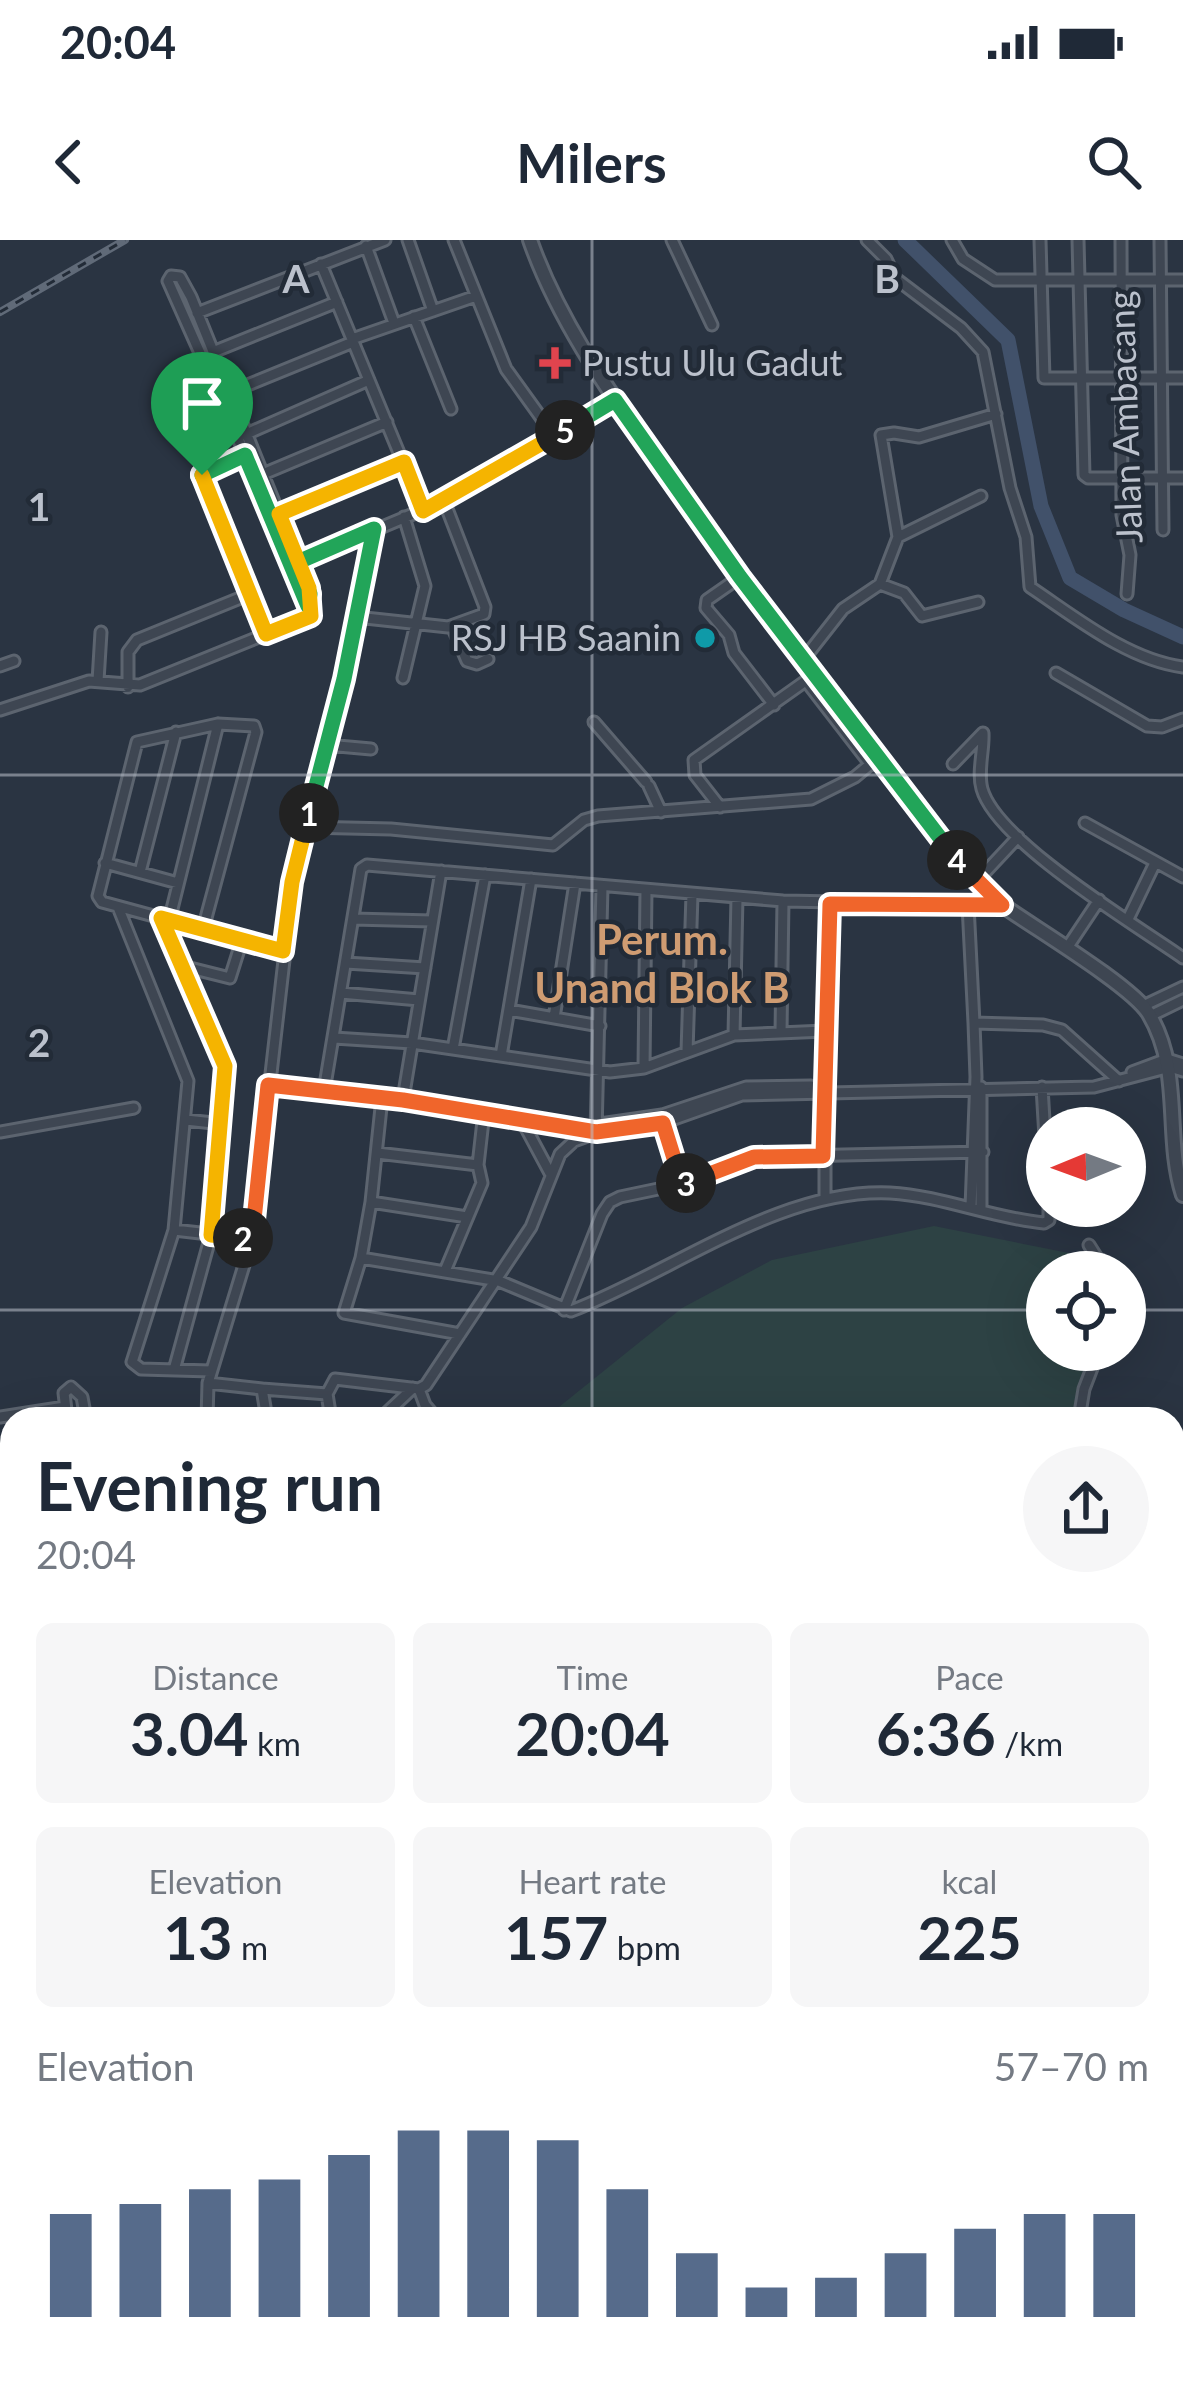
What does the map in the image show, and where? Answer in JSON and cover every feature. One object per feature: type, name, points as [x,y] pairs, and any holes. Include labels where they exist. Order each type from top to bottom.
[{"type":"street","points":[[196,313],[385,240]]},
{"type":"street","points":[[408,240],[433,311]]},
{"type":"street","points":[[454,240],[506,369],[555,437]]},
{"type":"street","points":[[530,240],[557,303],[615,400],[803,660],[810,678],[875,761],[976,882],[1147,1011],[1176,1066],[1183,1195]]},
{"type":"street","points":[[672,240],[712,326]]},
{"type":"street","points":[[867,240],[886,259],[895,278],[979,346],[989,370],[1014,505],[1026,537],[1030,586],[1131,650],[1160,664],[1183,668]]},
{"type":"street","points":[[952,240],[963,259],[994,280],[1183,280]]},
{"type":"street","points":[[1040,240],[1042,372],[1049,380],[1183,378]]},
{"type":"street","points":[[1078,240],[1084,472],[1088,478],[1183,478]]},
{"type":"street","name":"Jalan Ambacang","points":[[1121,240],[1123,525],[1130,555],[1127,593]]},
{"type":"street","points":[[1160,240],[1163,530]]},
{"type":"street","points":[[366,246],[394,323]]},
{"type":"street","points":[[321,264],[423,511]]},
{"type":"street","points":[[171,276],[180,277],[213,352],[310,594],[311,617],[167,281],[171,276]]},
{"type":"street","points":[[228,393],[394,323],[476,296]]},
{"type":"street","points":[[213,352],[337,302]]},
{"type":"street","points":[[414,317],[451,410]]},
{"type":"street","points":[[244,435],[369,380]]},
{"type":"street","points":[[298,562],[444,501],[615,400]]},
{"type":"street","points":[[803,660],[843,609],[880,584],[898,537],[881,435],[922,436],[996,414]]},
{"type":"street","points":[[262,474],[387,422]]},
{"type":"street","points":[[245,455],[201,477],[266,634]]},
{"type":"street","points":[[279,514],[404,462]]},
{"type":"street","points":[[898,537],[981,496]]},
{"type":"street","points":[[356,617],[452,626],[484,614],[444,501]]},
{"type":"street","points":[[403,678],[425,586],[404,517]]},
{"type":"street","points":[[207,1407],[211,1371],[252,1239],[283,951],[305,827],[374,529]]},
{"type":"street","points":[[740,577],[707,600],[706,608],[774,704]]},
{"type":"street","points":[[880,584],[904,593],[922,616],[978,602]]},
{"type":"street","points":[[128,687],[128,652],[137,640],[250,594]]},
{"type":"street","points":[[0,710],[78,684],[98,681],[128,687],[311,617]]},
{"type":"street","points":[[452,626],[467,661],[477,664],[488,659]]},
{"type":"street","points":[[98,681],[101,632]]},
{"type":"street","points":[[0,666],[14,661]]},
{"type":"street","points":[[1056,673],[1147,726],[1162,727],[1183,719]]},
{"type":"street","points":[[720,807],[695,775],[694,760],[810,678]]},
{"type":"street","points":[[594,722],[647,784],[662,812]]},
{"type":"street","points":[[125,746],[218,724],[246,723],[256,732],[203,929]]},
{"type":"street","points":[[174,1370],[211,1235],[225,1066],[165,920],[218,724]]},
{"type":"street","points":[[140,872],[176,732]]},
{"type":"street","points":[[953,764],[983,733],[980,783],[1018,837],[1058,873],[1183,958]]},
{"type":"street","points":[[137,742],[105,863],[98,896],[102,902],[283,951]]},
{"type":"street","points":[[327,745],[371,749]]},
{"type":"street","points":[[305,827],[391,829],[558,844],[575,825],[591,817],[811,799],[875,761]]},
{"type":"street","points":[[1085,823],[1183,877]]},
{"type":"street","points":[[976,882],[1018,837]]},
{"type":"street","points":[[105,863],[178,883]]},
{"type":"street","points":[[1128,919],[1155,863]]},
{"type":"street","points":[[324,1091],[361,869],[367,865],[830,904],[1002,905]]},
{"type":"street","points":[[403,1100],[441,871]]},
{"type":"street","points":[[453,1049],[485,875]]},
{"type":"street","points":[[501,1056],[531,879]]},
{"type":"street","points":[[554,1018],[575,884]]},
{"type":"street","points":[[596,1128],[602,886]]},
{"type":"street","points":[[644,1068],[646,890]]},
{"type":"street","points":[[687,1052],[692,894]]},
{"type":"street","points":[[734,1035],[736,897]]},
{"type":"street","points":[[1067,948],[1100,900]]},
{"type":"street","points":[[781,1033],[783,901]]},
{"type":"street","points":[[825,1197],[830,904]]},
{"type":"street","points":[[968,905],[979,1151],[976,1208]]},
{"type":"street","points":[[118,907],[188,1081],[174,1230],[131,1359],[141,1369],[211,1371]]},
{"type":"street","points":[[353,919],[433,921]]},
{"type":"street","points":[[182,966],[230,978],[242,940]]},
{"type":"street","points":[[346,963],[425,968]]},
{"type":"street","points":[[1147,1011],[1183,987]]},
{"type":"street","points":[[341,993],[419,1000]]},
{"type":"street","points":[[1147,1011],[1183,1004]]},
{"type":"street","points":[[509,1010],[600,1026]]},
{"type":"street","points":[[974,1023],[1052,1027],[1118,1079]]},
{"type":"street","points":[[334,1038],[412,1043],[597,1072],[644,1068],[734,1035],[825,1031]]},
{"type":"street","points":[[268,1085],[596,1128],[662,1119],[746,1087],[1094,1087],[1176,1066]]},
{"type":"street","points":[[1042,1085],[1043,1107]]},
{"type":"street","points":[[382,1098],[361,1258],[345,1315],[460,1334]]},
{"type":"street","points":[[0,1132],[134,1108]]},
{"type":"street","points":[[445,1271],[482,1183],[478,1165],[484,1112]]},
{"type":"street","points":[[520,1117],[550,1173]]},
{"type":"street","points":[[662,1119],[682,1184]]},
{"type":"street","points":[[186,1120],[222,1124]]},
{"type":"street","points":[[394,1407],[426,1385],[499,1280],[531,1227],[560,1154],[596,1128]]},
{"type":"street","points":[[563,1310],[610,1202],[682,1184],[754,1157],[979,1151]]},
{"type":"street","points":[[377,1153],[478,1165]]},
{"type":"street","points":[[361,1258],[499,1280],[563,1310],[575,1310],[680,1257],[825,1197],[892,1193],[1026,1221]]},
{"type":"street","points":[[370,1202],[467,1217]]},
{"type":"street","points":[[174,1230],[252,1239]]},
{"type":"street","points":[[1090,1245],[1094,1251]]},
{"type":"street","points":[[1081,1407],[1091,1371]]},
{"type":"street","points":[[329,1407],[327,1394],[335,1379],[416,1388]]},
{"type":"street","points":[[208,1383],[327,1394]]},
{"type":"street","points":[[416,1388],[427,1407]]},
{"type":"street","points":[[66,1407],[66,1389],[77,1389],[82,1407]]},
{"type":"street","points":[[262,1389],[265,1407]]},
{"type":"green space","points":[[934,1226],[1059,1251],[1026,1251],[1026,1371],[1085,1371],[1082,1407],[559,1407],[682,1308],[772,1260]]},
{"type":"waterway","points":[[905,240],[1008,340],[1041,506],[1070,578],[1183,637]]},
{"type":"railway","points":[[0,312],[125,240]]},
{"type":"place","name":"Pustu Ulu Gadut","points":[[555,363]]},
{"type":"place","name":"RSJ HB Saanin","points":[[705,638]]},
{"type":"district","name":"Perum. Unand Blok B","points":[[662,964]]},
{"type":"route","points":[[202,475],[245,455],[308,606],[310,594],[298,562],[374,529],[344,679],[292,882],[283,951],[161,918],[225,1066],[211,1235],[252,1239],[268,1085],[403,1100],[596,1132],[663,1123],[682,1184],[754,1157],[823,1156],[830,904],[1002,905],[976,882],[920,814],[740,577],[615,400],[423,511],[404,462],[279,514],[298,562],[309,588],[310,594],[310,599],[308,606],[311,616],[266,634],[202,475]]}]
